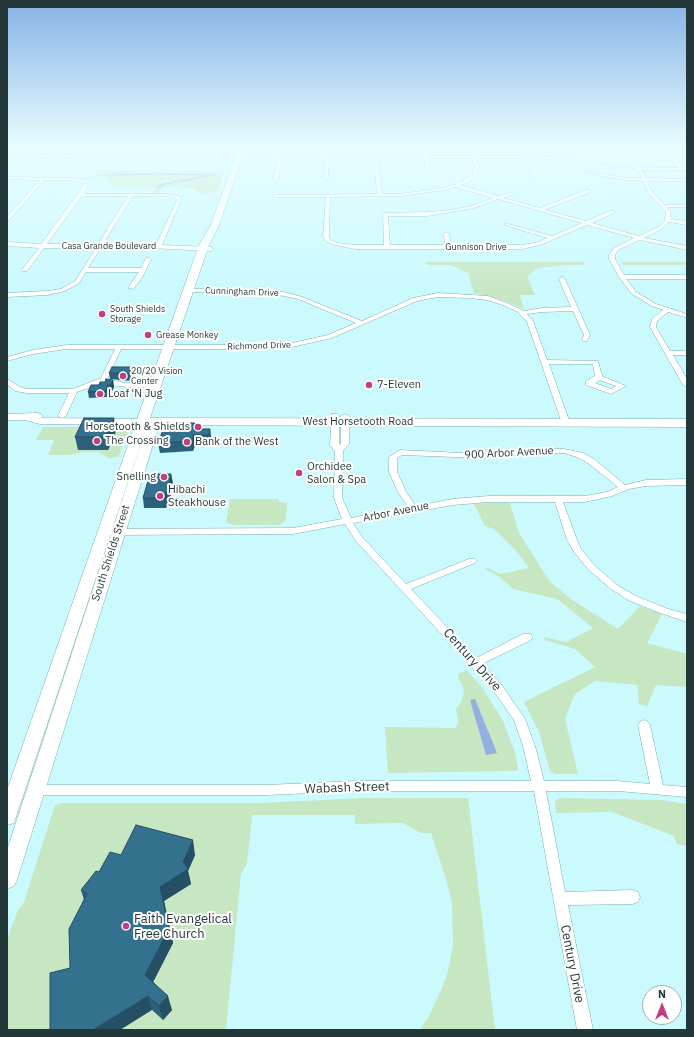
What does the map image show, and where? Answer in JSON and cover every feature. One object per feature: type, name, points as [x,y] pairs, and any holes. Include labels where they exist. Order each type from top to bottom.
[{"type":"main road","name":"South Shields Street","points":[[7,817],[12,790],[111,532],[153,414],[207,248],[217,229],[214,228],[226,195]]},
{"type":"main road","name":"South Shields Street","points":[[153,414],[155,385],[174,347]]},
{"type":"main road","name":"West Horsetooth Road","points":[[7,417],[29,418],[40,421],[153,414]]},
{"type":"main road","name":"West Horsetooth Road","points":[[29,418],[43,415],[153,414],[340,419],[565,420],[687,423]]},
{"type":"main road","name":"West Horsetooth Road","points":[[565,420],[687,417]]},
{"type":"main road","name":"South Shields Street","points":[[7,880],[37,790],[111,532]]},
{"type":"street","points":[[7,220],[29,195]]},
{"type":"street","points":[[25,270],[80,195]]},
{"type":"street","points":[[7,295],[37,295],[63,290],[77,282],[86,270],[131,195]]},
{"type":"street","points":[[148,195],[175,196],[179,200],[158,246]]},
{"type":"street","points":[[275,196],[389,195]]},
{"type":"street","points":[[489,195],[663,245],[687,248]]},
{"type":"street","points":[[387,247],[385,214],[428,214],[452,211],[472,207],[505,195]]},
{"type":"street","points":[[540,210],[577,195]]},
{"type":"street","points":[[654,195],[669,215],[668,220],[660,228],[616,249],[612,259],[630,290],[640,297],[667,310],[687,316]]},
{"type":"street","name":"Gunnison Drive","points":[[328,196],[325,236],[327,240],[332,244],[355,247],[522,247],[552,238],[612,212]]},
{"type":"street","points":[[663,206],[687,206]]},
{"type":"street","points":[[668,220],[687,223]]},
{"type":"street","points":[[507,224],[552,238]]},
{"type":"street","points":[[446,234],[449,247]]},
{"type":"street","name":"Casa Grande Boulevard","points":[[7,244],[42,246],[158,246],[207,248]]},
{"type":"street","points":[[131,288],[148,260]]},
{"type":"street","points":[[86,270],[143,270]]},
{"type":"street","points":[[622,277],[687,277]]},
{"type":"street","points":[[562,279],[587,335],[586,340]]},
{"type":"street","name":"Cunningham Drive","points":[[192,291],[261,291],[284,294],[300,298],[362,323]]},
{"type":"street","name":"Richmond Drive","points":[[7,359],[33,352],[58,348],[270,347],[292,345],[330,337],[411,300],[438,295],[462,295],[488,298],[523,313]]},
{"type":"street","points":[[523,313],[542,310],[576,309]]},
{"type":"street","points":[[667,310],[656,317],[652,323],[654,330],[687,385]]},
{"type":"street","points":[[523,313],[530,321],[565,420]]},
{"type":"street","points":[[7,381],[18,389],[27,391],[74,390],[100,381],[107,375],[119,347]]},
{"type":"street","points":[[668,353],[687,353]]},
{"type":"street","points":[[544,362],[596,362],[599,376]]},
{"type":"street","points":[[100,381],[127,386],[155,385]]},
{"type":"street","points":[[62,416],[74,390]]},
{"type":"street","name":"Century Drive","points":[[340,419],[334,445],[339,450],[338,498],[348,522],[359,539],[497,687],[519,719],[529,746],[539,786],[585,1030]]},
{"type":"street","name":"900 Arbor Avenue","points":[[414,509],[402,492],[393,472],[393,456],[400,452],[482,456],[540,450],[564,451],[580,455],[591,460],[624,488]]},
{"type":"street","name":"Arbor Avenue","points":[[111,532],[293,531],[468,500],[598,497],[624,488],[646,483],[687,482]]},
{"type":"street","points":[[558,499],[572,540],[577,550],[591,567],[614,587],[632,598],[664,611],[687,618]]},
{"type":"street","points":[[405,588],[472,561]]},
{"type":"street","points":[[476,663],[527,637]]},
{"type":"street","points":[[644,725],[657,788]]},
{"type":"street","name":"Wabash Street","points":[[12,790],[267,790],[356,786],[618,786],[657,788],[687,792]]},
{"type":"street","points":[[560,899],[633,897]]},
{"type":"green space","points":[[425,262],[584,262],[585,265],[566,265],[538,268],[527,276],[535,295],[520,295],[524,309],[502,300],[474,293],[468,273],[450,265],[427,265]]},
{"type":"green space","points":[[621,262],[687,262],[687,265],[622,265]]},
{"type":"green space","points":[[43,427],[129,428],[118,457],[109,458],[98,452],[83,452],[70,455],[48,455],[54,440],[36,440]]},
{"type":"green space","points":[[230,499],[279,499],[279,502],[287,503],[286,519],[281,525],[232,525],[226,522]]},
{"type":"green space","points":[[510,503],[519,533],[550,582],[571,599],[618,629],[640,606],[662,614],[647,643],[687,654],[687,687],[656,685],[647,706],[639,704],[637,685],[595,681],[575,694],[565,719],[578,774],[555,774],[550,771],[539,732],[524,702],[595,667],[575,649],[545,640],[544,637],[566,642],[593,628],[557,599],[513,589],[497,575],[485,569],[487,567],[500,574],[529,568],[518,553],[494,529],[485,526],[474,504]]},
{"type":"green space","points":[[466,670],[482,687],[503,721],[515,752],[518,769],[516,771],[388,773],[385,727],[455,728],[458,723],[456,709],[464,694],[463,686],[459,680],[458,674]]},
{"type":"green space","points":[[364,798],[468,798],[495,1030],[419,1030],[428,1018],[442,988],[447,975],[453,946],[452,904],[446,879],[431,833],[421,833],[403,823],[355,824],[355,815],[252,815],[247,864],[241,874],[226,1030],[120,1030],[152,1010],[163,1020],[149,990],[173,943],[164,901],[190,884],[186,877],[75,982],[56,1030],[7,1030],[7,939],[18,910],[24,902],[55,805],[61,803],[259,803]]},
{"type":"green space","points":[[560,798],[662,800],[687,804],[687,846],[677,844],[674,836],[612,812],[556,813],[555,801]]},
{"type":"water","points":[[475,699],[497,753],[486,755],[470,700]]},
{"type":"building","points":[[112,367],[133,367],[130,374],[109,373]]},
{"type":"building","points":[[106,379],[113,380],[111,385],[108,385],[106,391],[88,392],[91,385],[99,385],[100,382],[105,382]]},
{"type":"building","points":[[84,418],[114,418],[106,437],[75,437]]},
{"type":"building","points":[[178,423],[195,423],[193,429],[210,429],[209,435],[193,435],[192,441],[158,443],[163,430]]},
{"type":"building","points":[[150,474],[171,474],[168,492],[166,492],[165,498],[143,498]]},
{"type":"building","name":"Faith Evangelical Free Church","points":[[136,825],[193,840],[183,862],[188,869],[160,887],[169,929],[145,975],[168,996],[159,1006],[148,996],[94,1030],[50,1030],[50,973],[70,968],[69,929],[87,894],[81,890],[96,871],[99,872],[110,852],[121,855]]},
{"type":"place","name":"South Shields Storage","points":[[102,314]]},
{"type":"place","name":"Grease Monkey","points":[[148,335]]},
{"type":"place","name":"20/20 Vision Center","points":[[123,376]]},
{"type":"place","name":"7-Eleven","points":[[369,385]]},
{"type":"place","name":"Loaf 'N Jug","points":[[100,394]]},
{"type":"place","name":"Horsetooth & Shields","points":[[198,427]]},
{"type":"place","name":"The Crossing","points":[[97,441]]},
{"type":"place","name":"Bank of the West","points":[[187,442]]},
{"type":"place","name":"Orchidee Salon & Spa","points":[[299,473]]},
{"type":"place","name":"Snelling","points":[[164,477]]},
{"type":"place","name":"Hibachi Steakhouse","points":[[160,496]]},
{"type":"place","name":"Faith Evangelical Free Church","points":[[126,926]]}]
